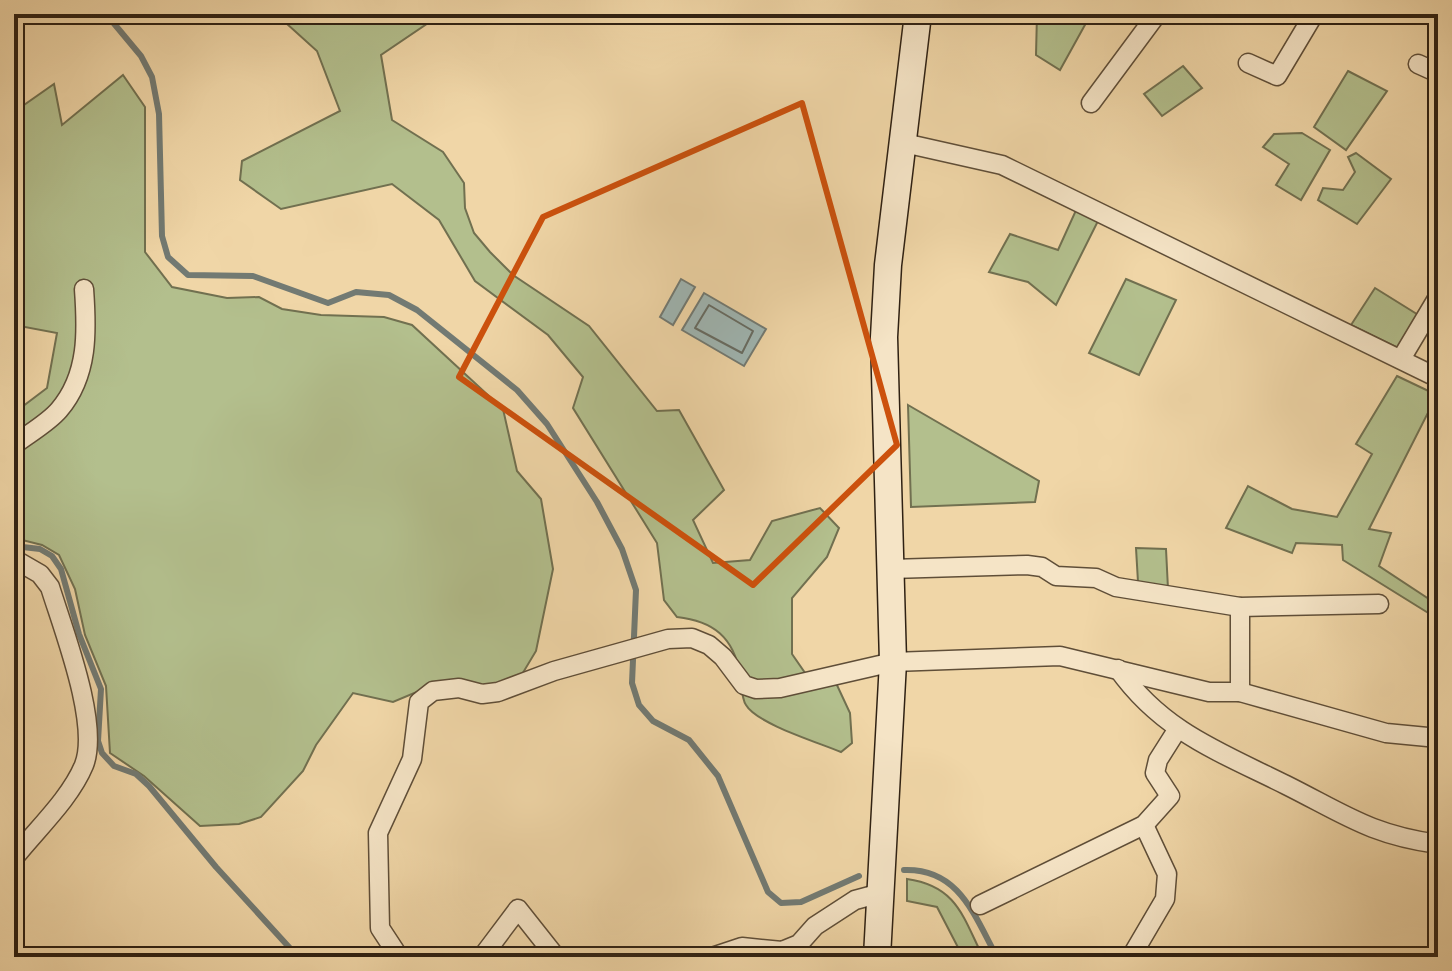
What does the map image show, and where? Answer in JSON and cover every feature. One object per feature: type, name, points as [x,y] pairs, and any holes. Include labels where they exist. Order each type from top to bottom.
[{"type":"street","points":[[877,957],[893,662],[884,337],[888,265],[918,14]]},
{"type":"street","points":[[1091,103],[1157,14]]},
{"type":"street","points":[[1248,63],[1277,76],[1314,14]]},
{"type":"street","points":[[1418,64],[1438,73]]},
{"type":"street","points":[[904,143],[1002,165],[1438,378]]},
{"type":"street","points":[[14,445],[60,410],[78,375],[87,342],[84,289]]},
{"type":"street","points":[[1401,359],[1438,297]]},
{"type":"street","points":[[14,559],[40,574],[50,587],[82,687],[86,750],[84,764],[72,785],[14,858]]},
{"type":"street","points":[[891,569],[1027,565],[1042,567],[1056,576],[1096,578],[1116,587],[1240,607],[1379,604]]},
{"type":"street","points":[[1240,607],[1240,692]]},
{"type":"street","points":[[399,957],[380,928],[378,833],[412,759],[419,702],[433,691],[459,688],[482,694],[498,692],[554,671],[668,639],[692,638],[709,645],[723,657],[744,685],[756,689],[780,688],[893,662],[1060,656],[1209,692],[1240,692],[1386,733],[1438,738]]},
{"type":"street","points":[[1118,669],[1131,687],[1177,730],[1357,824],[1400,839],[1438,844]]},
{"type":"street","points":[[980,905],[1144,825],[1170,796],[1155,773],[1158,760],[1177,730]]},
{"type":"street","points":[[1131,957],[1165,899],[1167,874],[1144,825]]},
{"type":"street","points":[[712,957],[742,947],[782,951],[799,944],[815,926],[855,900],[881,893]]},
{"type":"street","points":[[482,957],[518,909],[556,957]]},
{"type":"highlighted area","points":[[802,103],[897,445],[753,585],[459,377],[543,217]]},
{"type":"green space","points":[[276,14],[433,14],[434,19],[381,55],[392,120],[443,152],[464,183],[465,208],[474,233],[490,252],[513,275],[589,326],[657,411],[679,410],[724,490],[693,520],[713,563],[750,560],[772,521],[820,508],[839,528],[827,557],[792,598],[792,654],[810,680],[836,683],[850,713],[852,743],[841,752],[775,726],[752,712],[744,702],[737,662],[727,641],[701,622],[677,617],[664,600],[657,543],[573,408],[583,377],[548,335],[475,281],[439,220],[392,184],[281,209],[240,180],[242,161],[340,111],[317,51]]},
{"type":"green space","points":[[1037,14],[1091,14],[1060,70],[1036,55]]},
{"type":"green space","points":[[1183,66],[1202,88],[1162,116],[1144,94]]},
{"type":"green space","points":[[1348,71],[1387,91],[1346,150],[1314,127]]},
{"type":"green space","points":[[123,75],[145,107],[145,252],[172,287],[227,298],[259,297],[282,309],[321,315],[384,317],[412,325],[503,409],[517,471],[541,499],[553,569],[536,651],[521,676],[488,686],[419,691],[393,702],[353,693],[316,745],[303,771],[261,817],[239,824],[200,826],[144,776],[110,753],[106,686],[85,635],[75,589],[59,555],[42,545],[18,539],[14,529],[14,413],[47,388],[57,333],[14,325],[14,112],[54,84],[62,125]]},
{"type":"green space","points":[[1302,133],[1330,150],[1301,200],[1276,185],[1289,164],[1263,147],[1274,134]]},
{"type":"green space","points":[[1356,153],[1391,179],[1357,224],[1318,200],[1323,188],[1343,190],[1355,172],[1348,157]]},
{"type":"green space","points":[[1077,208],[1099,219],[1056,305],[1028,282],[989,272],[1010,234],[1058,250]]},
{"type":"green space","points":[[1126,279],[1176,300],[1139,375],[1089,353]]},
{"type":"green space","points":[[1375,288],[1420,316],[1398,348],[1351,325]]},
{"type":"green space","points":[[1397,376],[1437,395],[1369,529],[1391,533],[1379,566],[1438,605],[1438,619],[1343,560],[1342,545],[1296,543],[1292,553],[1226,528],[1248,486],[1292,509],[1337,517],[1372,454],[1356,444]]},
{"type":"green space","points":[[908,405],[1039,481],[1035,502],[911,507]]},
{"type":"green space","points":[[1136,548],[1166,549],[1168,589],[1138,582]]},
{"type":"green space","points":[[907,879],[924,883],[948,896],[963,917],[983,957],[963,957],[937,907],[907,901]]},
{"type":"water","points":[[681,279],[695,287],[673,325],[660,317]]},
{"type":"water","points":[[704,293],[766,329],[744,366],[682,330]]},
{"type":"waterway","points":[[106,14],[141,56],[152,77],[159,114],[162,236],[168,257],[188,275],[253,276],[328,303],[356,292],[389,295],[417,310],[517,390],[547,424],[597,502],[622,549],[636,590],[632,683],[639,705],[653,721],[689,740],[718,776],[768,892],[781,903],[801,902],[859,876]]},
{"type":"waterway","points":[[14,546],[40,549],[52,556],[61,569],[79,634],[101,689],[98,741],[102,753],[114,766],[136,774],[149,786],[216,867],[298,957]]},
{"type":"waterway","points":[[904,870],[923,871],[952,886],[972,910],[997,957]]}]
